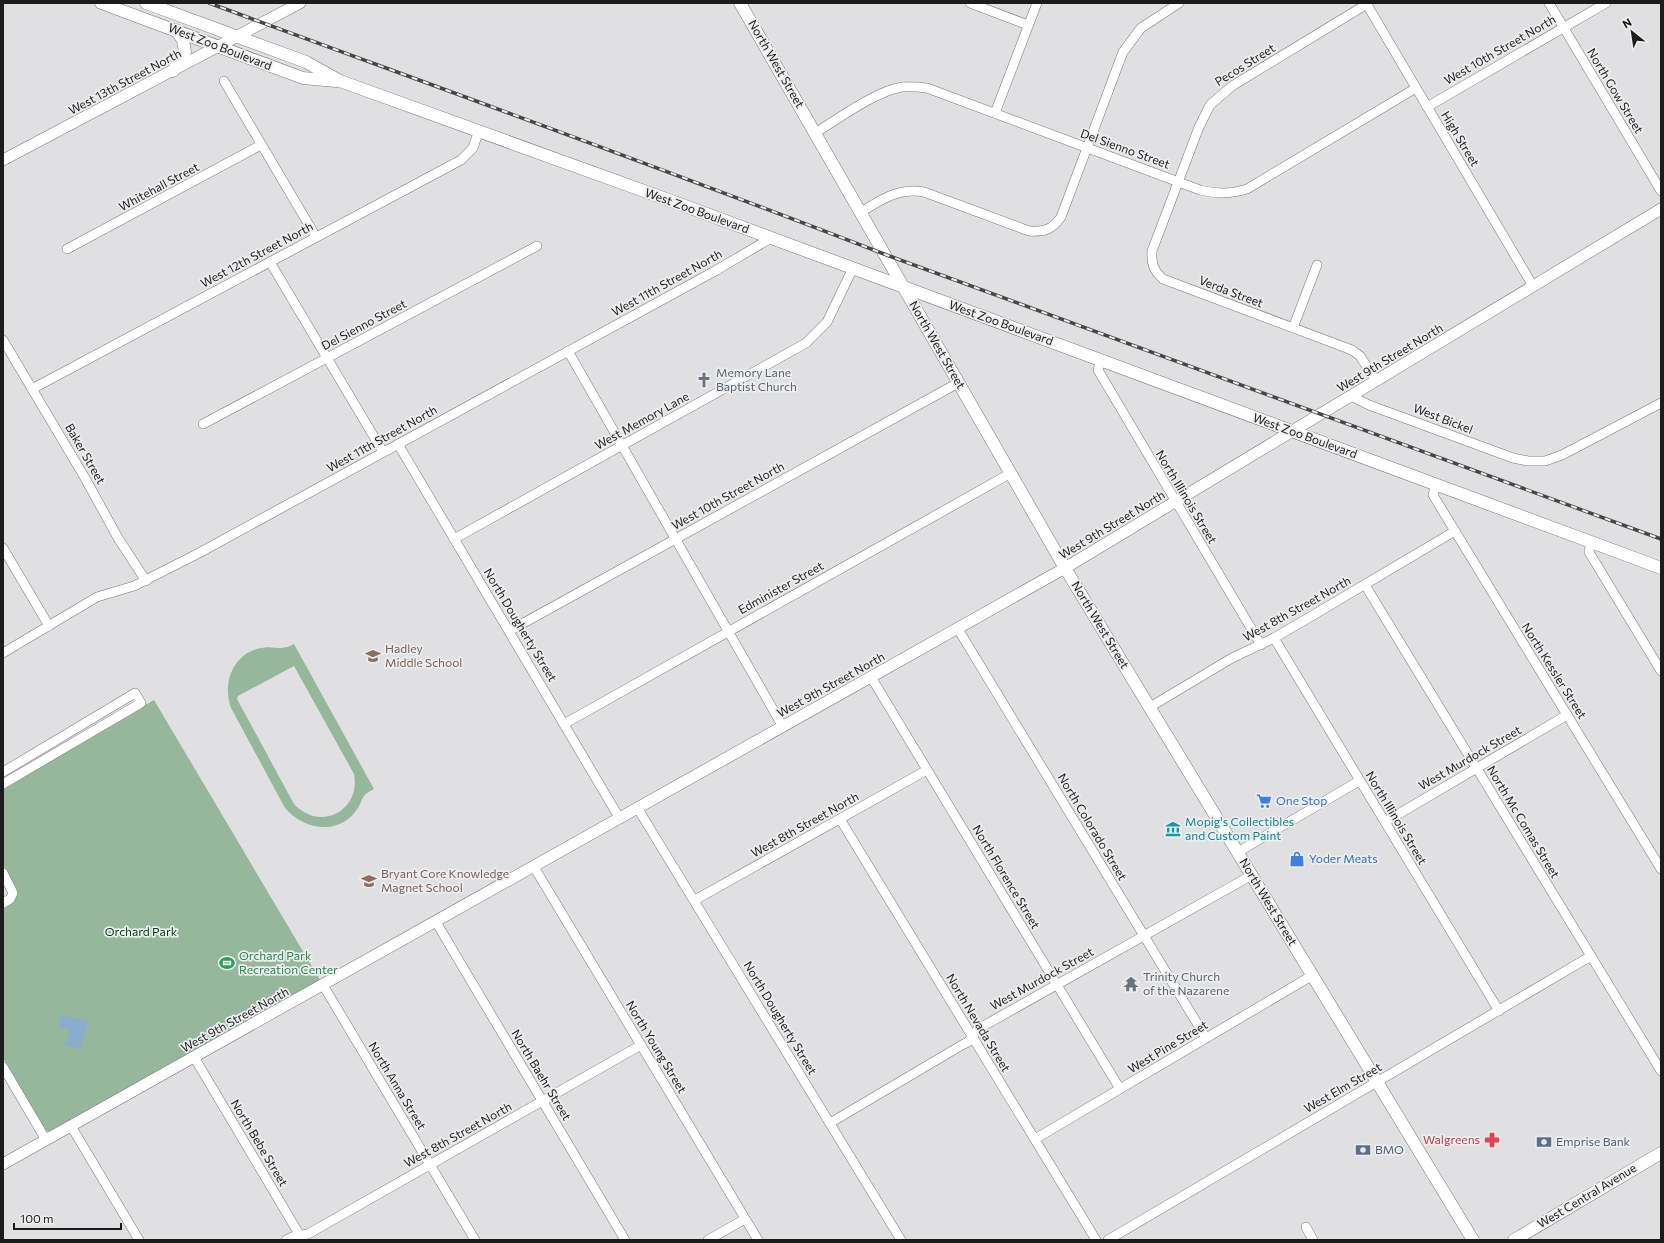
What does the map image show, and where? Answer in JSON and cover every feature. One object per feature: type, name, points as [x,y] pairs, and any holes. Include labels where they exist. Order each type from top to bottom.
[{"type":"main road","name":"West Zoo Boulevard","points":[[101,3],[304,78],[340,81]]},
{"type":"main road","name":"West Zoo Boulevard","points":[[146,3],[236,38],[306,62],[340,81],[479,130],[1661,568]]},
{"type":"main road","name":"North West Street","points":[[740,3],[1065,568],[1473,1240]]},
{"type":"main road","points":[[173,71],[185,52],[183,40],[176,30]]},
{"type":"main road","name":"West Central Avenue","points":[[1514,1240],[1661,1153]]},
{"type":"street","name":"West 13th Street North","points":[[3,160],[300,3]]},
{"type":"street","points":[[970,3],[1028,25]]},
{"type":"street","points":[[995,113],[1036,3]]},
{"type":"street","points":[[861,212],[894,194],[913,190],[924,192],[1029,231],[1046,231],[1056,225],[1061,218],[1123,52],[1141,28],[1179,3]]},
{"type":"street","name":"North Gow Street","points":[[1549,3],[1661,191]]},
{"type":"street","name":"West 10th Street North","points":[[1427,107],[1606,3]]},
{"type":"street","name":"High Street","points":[[1366,4],[1533,286]]},
{"type":"street","name":"Pecos Street","points":[[1179,182],[1204,114],[1218,96],[1366,4]]},
{"type":"street","points":[[224,81],[316,237]]},
{"type":"street","name":"Del Sienno Street","points":[[815,133],[871,99],[902,87],[927,88],[1200,190],[1223,194],[1235,193],[1247,189],[1416,88]]},
{"type":"street","name":"West 12th Street North","points":[[32,389],[461,160],[473,148],[479,130]]},
{"type":"street","name":"Whitehall Street","points":[[67,249],[261,145]]},
{"type":"street","name":"Verda Street","points":[[1179,182],[1152,251],[1151,259],[1157,273],[1163,279],[1352,350],[1360,356],[1376,381]]},
{"type":"street","name":"West 9th Street North","points":[[3,1164],[1065,568],[1661,209]]},
{"type":"street","name":"West 11th Street North","points":[[3,653],[97,598],[146,581],[715,271],[771,238]]},
{"type":"street","name":"Del Sienno Street","points":[[203,424],[537,246]]},
{"type":"street","points":[[270,262],[383,452]]},
{"type":"street","points":[[1293,328],[1317,265]]},
{"type":"street","name":"West Memory Lane","points":[[454,539],[806,343],[827,322],[853,268]]},
{"type":"street","name":"Baker Street","points":[[4,345],[85,478],[118,538],[146,581]]},
{"type":"street","points":[[568,351],[784,726]]},
{"type":"street","name":"North Illinois Street","points":[[1101,360],[1098,370],[1261,645]]},
{"type":"street","name":"West 10th Street North","points":[[509,631],[958,383]]},
{"type":"street","name":"West Bickel","points":[[1351,396],[1369,405],[1481,447],[1528,461],[1546,461],[1562,456],[1661,403]]},
{"type":"street","name":"North Dougherty Street","points":[[398,444],[620,819]]},
{"type":"street","name":"Edminister Street","points":[[564,724],[1011,474]]},
{"type":"street","name":"North Kessler Street","points":[[1436,484],[1433,495],[1661,869]]},
{"type":"street","name":"West 8th Street North","points":[[1150,707],[1232,658],[1274,638],[1455,531]]},
{"type":"street","points":[[1591,542],[1588,552],[1661,671]]},
{"type":"street","points":[[3,548],[49,626]]},
{"type":"street","name":"North Mc Comas Street","points":[[1365,585],[1661,1071]]},
{"type":"street","name":"North Colorado Street","points":[[958,628],[1206,1038]]},
{"type":"street","name":"North Illinois Street","points":[[1274,638],[1498,1011]]},
{"type":"street","name":"North Florence Street","points":[[871,678],[1058,984],[1120,1089]]},
{"type":"street","points":[[3,772],[135,693],[141,703],[3,784]]},
{"type":"street","name":"West Murdock Street","points":[[1385,822],[1567,715]]},
{"type":"street","name":"West 8th Street North","points":[[695,900],[927,770]]},
{"type":"street","points":[[1238,852],[1359,781]]},
{"type":"street","name":"North Dougherty Street","points":[[638,809],[695,900],[900,1240]]},
{"type":"street","name":"North Nevada Street","points":[[840,819],[1096,1240]]},
{"type":"street","name":"North Young Street","points":[[534,867],[758,1240]]},
{"type":"street","points":[[3,873],[13,893],[12,897],[3,903]]},
{"type":"street","name":"West Murdock Street","points":[[830,1123],[962,1046],[978,1029],[1252,876]]},
{"type":"street","name":"North Baehr Street","points":[[436,922],[625,1240]]},
{"type":"street","name":"West Elm Street","points":[[1108,1240],[1591,956]]},
{"type":"street","name":"West Pine Street","points":[[1035,1139],[1312,975]]},
{"type":"street","name":"North Anna Street","points":[[323,985],[475,1240]]},
{"type":"street","name":"West 8th Street North","points":[[286,1240],[302,1237],[308,1234],[641,1045]]},
{"type":"street","name":"North Bebe Street","points":[[194,1057],[302,1237]]},
{"type":"street","points":[[3,1067],[46,1140]]},
{"type":"street","points":[[71,1126],[139,1240]]},
{"type":"street","points":[[708,1240],[745,1219]]},
{"type":"street","points":[[1306,1228],[1313,1240]]},
{"type":"green space","points":[[294,644],[374,789],[366,794],[358,808],[347,820],[329,827],[310,825],[292,815],[285,808],[231,708],[228,689],[229,679],[232,670],[243,656],[251,651],[261,648],[285,648]],"holes":[[[294,666],[354,774],[354,787],[351,798],[345,807],[326,817],[315,816],[304,812],[294,804],[237,699],[238,696]]]},
{"type":"green space","name":"Orchard Park","points":[[154,700],[320,980],[52,1131],[46,1131],[3,1058],[3,909],[13,903],[17,892],[3,865],[3,788]]},
{"type":"water","points":[[61,1015],[88,1022],[80,1049],[64,1044],[65,1041],[67,1042],[70,1030],[58,1027]]},
{"type":"railway","points":[[209,3],[631,158],[884,254],[1661,539]]},
{"type":"place","name":"Memory Lane Baptist Church","points":[[704,380]]},
{"type":"place","name":"Hadley Middle School","points":[[373,656]]},
{"type":"place","name":"One Stop","points":[[1264,801]]},
{"type":"place","name":"Mopig's Collectibles and Custom Paint","points":[[1173,829]]},
{"type":"place","name":"Yoder Meats","points":[[1297,859]]},
{"type":"place","name":"Bryant Core Knowledge Magnet School","points":[[369,881]]},
{"type":"place","name":"Orchard Park Recreation Center","points":[[227,963]]},
{"type":"place","name":"Trinity Church of the Nazarene","points":[[1131,984]]},
{"type":"place","name":"Walgreens","points":[[1492,1140]]},
{"type":"place","name":"Emprise Bank","points":[[1544,1142]]},
{"type":"place","name":"BMO","points":[[1363,1150]]}]
